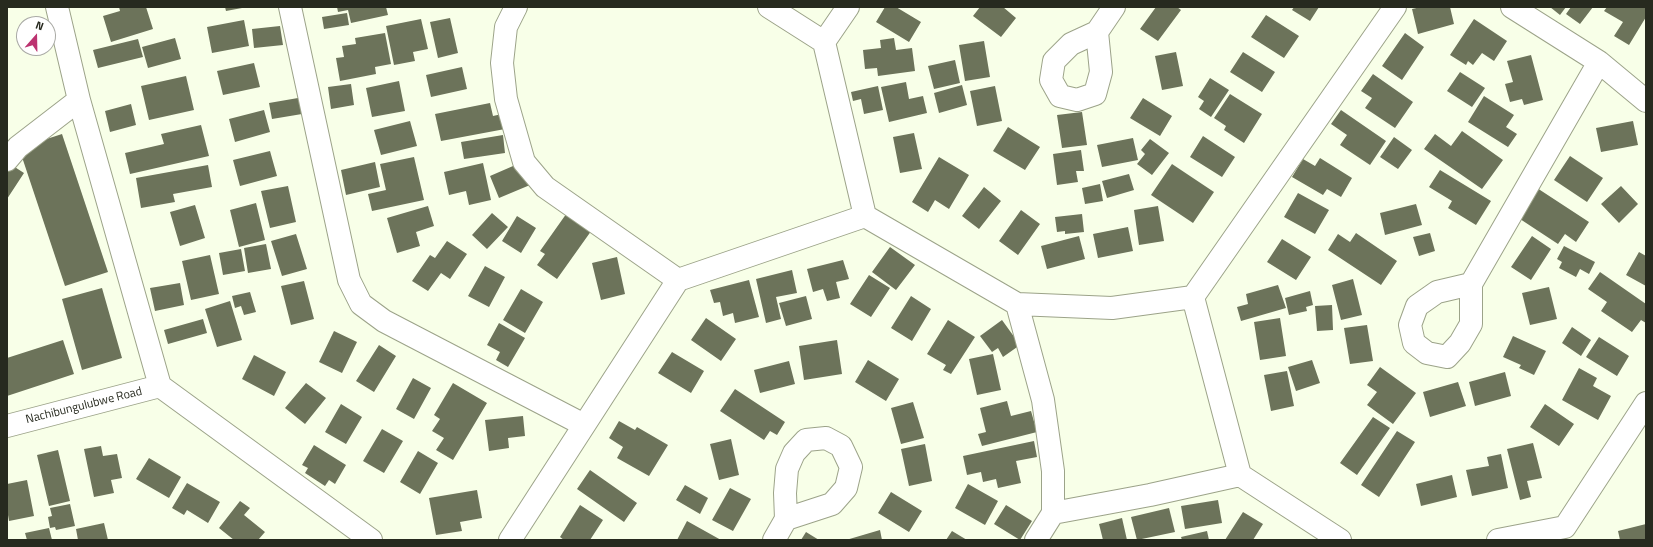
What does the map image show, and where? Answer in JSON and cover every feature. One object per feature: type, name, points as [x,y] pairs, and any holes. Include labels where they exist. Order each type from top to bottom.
[{"type":"street","points":[[57,7],[79,100],[160,386],[370,540]]},
{"type":"street","points":[[290,7],[349,280],[361,304],[384,321],[584,425]]},
{"type":"street","points":[[516,7],[506,27],[502,63],[506,99],[524,162],[545,187],[678,280]]},
{"type":"street","points":[[769,7],[824,42],[865,216],[1017,304],[1112,308],[1193,297],[1394,7]]},
{"type":"street","points":[[824,42],[848,7]]},
{"type":"street","points":[[1098,32],[1114,7]]},
{"type":"street","points":[[1512,7],[1598,62],[1646,100]]},
{"type":"street","points":[[1471,284],[1598,62]]},
{"type":"street","points":[[7,160],[18,147],[79,100]]},
{"type":"street","points":[[510,540],[678,280],[865,216]]},
{"type":"street","points":[[1193,297],[1240,475],[1340,540]]},
{"type":"street","points":[[1017,304],[1043,400],[1053,471],[1053,513],[1036,540]]},
{"type":"street","name":"Nachibungulubwe Road","points":[[7,426],[160,386]]},
{"type":"street","points":[[1498,540],[1568,533],[1646,403]]},
{"type":"street","points":[[1053,513],[1150,495],[1240,475]]},
{"type":"street","points":[[774,540],[786,519]]},
{"type":"building","points":[[119,7],[146,7],[153,29],[111,42],[103,16],[120,11]]},
{"type":"building","points":[[225,7],[242,7],[242,8],[226,11]]},
{"type":"building","points":[[337,7],[386,7],[388,15],[351,23],[348,10],[338,12]]},
{"type":"building","points":[[885,7],[896,7],[921,22],[909,42],[876,22]]},
{"type":"building","points":[[980,7],[1003,7],[1016,18],[1001,37],[973,16]]},
{"type":"building","points":[[1156,7],[1177,7],[1181,10],[1158,41],[1140,29]]},
{"type":"building","points":[[1294,7],[1319,7],[1310,21],[1292,10]]},
{"type":"building","points":[[1421,7],[1450,7],[1454,24],[1418,34],[1412,9]]},
{"type":"building","points":[[1550,7],[1566,7],[1560,15]]},
{"type":"building","points":[[1571,7],[1593,7],[1580,24],[1566,14]]},
{"type":"building","points":[[1607,7],[1646,8],[1646,17],[1629,45],[1614,36],[1623,22],[1604,11]]},
{"type":"building","points":[[347,13],[349,25],[324,29],[322,17]]},
{"type":"building","points":[[1266,15],[1299,36],[1284,58],[1251,37]]},
{"type":"building","points":[[450,18],[458,53],[438,58],[430,22]]},
{"type":"building","points":[[421,19],[428,49],[413,52],[415,61],[394,65],[386,26]]},
{"type":"building","points":[[1474,19],[1507,41],[1494,61],[1482,53],[1473,65],[1468,61],[1466,65],[1450,55]]},
{"type":"building","points":[[244,20],[249,46],[212,53],[207,27]]},
{"type":"building","points":[[280,26],[283,45],[254,48],[252,29]]},
{"type":"building","points":[[385,33],[391,64],[375,67],[376,74],[340,81],[336,58],[344,57],[342,46],[356,44],[355,38]]},
{"type":"building","points":[[1405,33],[1424,47],[1402,80],[1382,66]]},
{"type":"building","points":[[175,38],[181,59],[148,68],[142,47]]},
{"type":"building","points":[[894,38],[896,50],[912,48],[915,71],[878,76],[877,68],[865,69],[863,50],[881,48],[880,40]]},
{"type":"building","points":[[138,39],[143,57],[98,68],[93,50]]},
{"type":"building","points":[[984,41],[990,77],[965,81],[959,45]]},
{"type":"building","points":[[1176,52],[1183,86],[1162,90],[1155,56]]},
{"type":"building","points":[[1243,52],[1275,72],[1262,92],[1230,72]]},
{"type":"building","points":[[1531,55],[1543,100],[1524,105],[1522,99],[1510,102],[1505,84],[1513,82],[1507,61]]},
{"type":"building","points":[[955,60],[960,83],[934,89],[928,66]]},
{"type":"building","points":[[254,63],[260,87],[223,95],[217,71]]},
{"type":"building","points":[[462,67],[467,89],[431,97],[426,75]]},
{"type":"building","points":[[1460,72],[1485,88],[1472,107],[1447,91]]},
{"type":"building","points":[[1373,74],[1413,102],[1395,128],[1365,108],[1372,98],[1361,91]]},
{"type":"building","points":[[186,76],[194,110],[149,120],[141,86]]},
{"type":"building","points":[[1210,78],[1229,90],[1211,117],[1199,109],[1204,101],[1198,97]]},
{"type":"building","points":[[399,81],[405,111],[372,117],[366,88]]},
{"type":"building","points":[[906,82],[909,99],[923,96],[927,113],[889,122],[881,87]]},
{"type":"building","points":[[351,84],[354,105],[331,109],[328,87]]},
{"type":"building","points":[[962,85],[967,105],[939,113],[934,93]]},
{"type":"building","points":[[878,86],[883,110],[864,114],[861,99],[853,101],[851,92]]},
{"type":"building","points":[[995,86],[1002,121],[977,126],[970,91]]},
{"type":"building","points":[[1230,94],[1262,114],[1244,143],[1224,130],[1226,126],[1214,118]]},
{"type":"building","points":[[1484,96],[1514,115],[1506,127],[1517,134],[1508,147],[1468,122]]},
{"type":"building","points":[[298,98],[302,114],[272,119],[269,103]]},
{"type":"building","points":[[1143,98],[1172,116],[1160,136],[1130,118]]},
{"type":"building","points":[[490,103],[493,116],[502,114],[505,129],[441,141],[435,114]]},
{"type":"building","points":[[131,104],[136,125],[110,132],[105,111]]},
{"type":"building","points":[[264,110],[270,132],[235,142],[229,119]]},
{"type":"building","points":[[1341,110],[1386,141],[1370,165],[1340,145],[1347,135],[1331,124]]},
{"type":"building","points":[[1082,112],[1087,145],[1062,148],[1057,115]]},
{"type":"building","points":[[410,121],[417,146],[381,155],[374,130]]},
{"type":"building","points":[[1633,121],[1638,145],[1601,152],[1596,128]]},
{"type":"building","points":[[201,125],[209,156],[130,174],[125,153],[164,144],[161,134]]},
{"type":"building","points":[[1008,127],[1040,147],[1025,170],[993,151]]},
{"type":"building","points":[[1462,131],[1503,160],[1482,189],[1424,149],[1435,134],[1451,146]]},
{"type":"building","points":[[914,133],[922,169],[900,173],[893,137]]},
{"type":"building","points":[[62,134],[108,272],[65,286],[19,148]]},
{"type":"building","points":[[503,135],[505,153],[464,159],[461,142]]},
{"type":"building","points":[[1203,136],[1235,157],[1222,177],[1190,157]]},
{"type":"building","points":[[1394,137],[1412,150],[1398,169],[1380,157]]},
{"type":"building","points":[[1133,138],[1138,160],[1102,167],[1097,145]]},
{"type":"building","points":[[1150,139],[1169,153],[1152,175],[1137,164],[1145,154],[1141,150]]},
{"type":"building","points":[[1081,150],[1084,171],[1076,171],[1078,182],[1057,185],[1053,154]]},
{"type":"building","points":[[270,151],[277,176],[240,186],[233,160]]},
{"type":"building","points":[[1570,156],[1603,178],[1587,202],[1554,180]]},
{"type":"building","points":[[414,157],[424,200],[372,211],[368,194],[386,190],[380,164]]},
{"type":"building","points":[[939,157],[969,175],[949,209],[935,200],[928,212],[912,202]]},
{"type":"building","points":[[1320,158],[1352,178],[1341,197],[1327,189],[1323,195],[1292,177],[1303,159],[1315,166]]},
{"type":"building","points":[[375,162],[380,187],[346,195],[341,170]]},
{"type":"building","points":[[483,163],[491,200],[469,205],[466,191],[449,195],[444,172]]},
{"type":"building","points":[[520,163],[530,185],[499,198],[490,176]]},
{"type":"building","points":[[10,164],[24,173],[7,199],[7,170]]},
{"type":"building","points":[[1172,164],[1214,192],[1193,223],[1151,195]]},
{"type":"building","points":[[208,165],[212,187],[173,194],[175,202],[141,208],[136,178]]},
{"type":"building","points":[[1440,170],[1491,201],[1476,225],[1448,208],[1452,201],[1429,187]]},
{"type":"building","points":[[1129,174],[1134,190],[1107,198],[1102,181]]},
{"type":"building","points":[[1100,184],[1103,201],[1085,204],[1082,188]]},
{"type":"building","points":[[288,186],[296,222],[270,228],[261,191]]},
{"type":"building","points":[[1621,186],[1638,204],[1619,223],[1601,204]]},
{"type":"building","points":[[984,187],[1001,201],[979,229],[962,216]]},
{"type":"building","points":[[1537,188],[1589,222],[1576,242],[1565,234],[1558,244],[1517,217]]},
{"type":"building","points":[[1298,193],[1329,210],[1315,234],[1284,217]]},
{"type":"building","points":[[256,203],[265,240],[239,247],[230,210]]},
{"type":"building","points":[[1416,204],[1422,225],[1385,235],[1380,213]]},
{"type":"building","points":[[195,205],[205,238],[180,246],[170,212]]},
{"type":"building","points":[[428,206],[434,226],[416,232],[420,246],[397,253],[387,218]]},
{"type":"building","points":[[1158,206],[1164,241],[1139,245],[1134,210]]},
{"type":"building","points":[[569,210],[594,227],[557,279],[537,265],[545,254],[540,251]]},
{"type":"building","points":[[1021,210],[1040,224],[1018,255],[999,241]]},
{"type":"building","points":[[492,213],[508,227],[487,249],[472,235]]},
{"type":"building","points":[[1082,214],[1084,232],[1065,234],[1065,231],[1057,232],[1055,217]]},
{"type":"building","points":[[517,216],[536,228],[521,253],[502,241]]},
{"type":"building","points":[[1128,227],[1133,251],[1098,258],[1093,234]]},
{"type":"building","points":[[1356,233],[1397,261],[1381,285],[1328,250],[1338,234],[1350,242]]},
{"type":"building","points":[[1430,233],[1435,251],[1419,256],[1413,237]]},
{"type":"building","points":[[296,234],[307,269],[282,276],[271,241]]},
{"type":"building","points":[[1079,236],[1085,259],[1047,269],[1041,246]]},
{"type":"building","points":[[1532,236],[1551,249],[1531,280],[1511,267]]},
{"type":"building","points":[[1282,239],[1311,257],[1296,280],[1267,262]]},
{"type":"building","points":[[447,241],[467,254],[450,279],[441,273],[428,291],[412,281],[430,255],[435,258]]},
{"type":"building","points":[[266,244],[271,269],[248,273],[244,248]]},
{"type":"building","points":[[1564,246],[1595,262],[1589,274],[1580,269],[1576,277],[1559,268],[1562,262],[1557,259]]},
{"type":"building","points":[[890,247],[915,265],[896,290],[872,272]]},
{"type":"building","points":[[241,249],[245,271],[223,275],[219,253]]},
{"type":"building","points":[[1639,252],[1646,256],[1646,286],[1626,275]]},
{"type":"building","points":[[210,255],[219,294],[191,300],[182,261]]},
{"type":"building","points":[[617,257],[625,294],[601,300],[592,263]]},
{"type":"building","points":[[843,260],[849,279],[836,282],[840,298],[827,301],[823,289],[813,292],[807,269]]},
{"type":"building","points":[[485,266],[505,277],[489,307],[468,296]]},
{"type":"building","points":[[792,270],[797,293],[776,297],[781,319],[766,323],[756,279]]},
{"type":"building","points":[[1600,272],[1646,304],[1646,323],[1641,320],[1632,332],[1601,311],[1607,302],[1588,289]]},
{"type":"building","points":[[869,275],[890,288],[871,317],[850,304]]},
{"type":"building","points":[[1353,279],[1362,315],[1341,320],[1332,285]]},
{"type":"building","points":[[749,280],[759,317],[735,323],[733,313],[723,316],[720,302],[714,303],[710,290]]},
{"type":"building","points":[[304,281],[314,319],[291,325],[281,286]]},
{"type":"building","points":[[180,283],[184,305],[155,311],[150,288]]},
{"type":"building","points":[[1278,285],[1286,308],[1241,321],[1237,307],[1248,304],[1246,294]]},
{"type":"building","points":[[1549,287],[1557,319],[1530,325],[1522,293]]},
{"type":"building","points":[[102,288],[122,358],[82,370],[62,299]]},
{"type":"building","points":[[521,289],[543,302],[525,333],[503,320]]},
{"type":"building","points":[[1310,291],[1313,305],[1306,307],[1307,311],[1289,315],[1285,298]]},
{"type":"building","points":[[250,292],[256,312],[244,315],[241,306],[235,308],[232,296]]},
{"type":"building","points":[[806,296],[812,319],[786,326],[779,303]]},
{"type":"building","points":[[911,296],[931,309],[912,341],[891,328]]},
{"type":"building","points":[[230,301],[242,340],[217,347],[205,309]]},
{"type":"building","points":[[1332,305],[1333,330],[1317,331],[1315,306]]},
{"type":"building","points":[[706,318],[736,339],[721,361],[691,340]]},
{"type":"building","points":[[1280,318],[1286,356],[1260,360],[1254,322]]},
{"type":"building","points":[[203,319],[207,333],[168,344],[164,330]]},
{"type":"building","points":[[948,320],[975,337],[951,374],[943,370],[946,365],[927,354]]},
{"type":"building","points":[[1002,320],[1020,345],[1003,357],[998,348],[992,352],[980,336]]},
{"type":"building","points":[[499,323],[525,338],[508,367],[496,360],[500,352],[487,345]]},
{"type":"building","points":[[1367,325],[1373,361],[1350,364],[1344,328]]},
{"type":"building","points":[[1572,327],[1591,340],[1581,356],[1562,343]]},
{"type":"building","points":[[334,331],[357,342],[342,373],[319,362]]},
{"type":"building","points":[[1513,336],[1546,351],[1534,375],[1519,368],[1521,365],[1503,357]]},
{"type":"building","points":[[1599,337],[1629,356],[1617,376],[1586,357]]},
{"type":"building","points":[[63,340],[74,374],[7,396],[7,358]]},
{"type":"building","points":[[837,340],[842,374],[804,380],[799,346]]},
{"type":"building","points":[[379,345],[396,356],[374,392],[356,381]]},
{"type":"building","points":[[672,352],[704,371],[691,393],[658,373]]},
{"type":"building","points":[[993,354],[1001,390],[977,395],[969,359]]},
{"type":"building","points":[[254,355],[286,372],[274,396],[242,379]]},
{"type":"building","points":[[868,360],[899,379],[886,401],[855,382]]},
{"type":"building","points":[[1312,360],[1320,383],[1296,391],[1288,367]]},
{"type":"building","points":[[789,361],[795,384],[760,393],[754,370]]},
{"type":"building","points":[[1380,367],[1416,393],[1393,424],[1367,405],[1377,392],[1367,385]]},
{"type":"building","points":[[1579,368],[1597,378],[1593,386],[1611,396],[1598,420],[1562,400]]},
{"type":"building","points":[[1287,371],[1294,406],[1271,411],[1264,375]]},
{"type":"building","points":[[1505,372],[1511,396],[1475,406],[1469,382]]},
{"type":"building","points":[[413,378],[431,388],[414,419],[396,409]]},
{"type":"building","points":[[1458,382],[1466,406],[1430,417],[1423,392]]},
{"type":"building","points":[[306,383],[326,398],[305,424],[285,408]]},
{"type":"building","points":[[453,383],[487,403],[453,460],[436,450],[444,438],[432,431],[440,419],[434,415]]},
{"type":"building","points":[[735,389],[785,422],[777,435],[770,431],[764,440],[720,411]]},
{"type":"building","points":[[1007,401],[1011,416],[1031,411],[1037,432],[982,446],[978,434],[986,432],[980,408]]},
{"type":"building","points":[[913,402],[924,438],[901,444],[891,408]]},
{"type":"building","points":[[341,404],[362,417],[346,444],[325,432]]},
{"type":"building","points":[[1545,404],[1574,424],[1559,446],[1530,427]]},
{"type":"building","points":[[523,416],[525,436],[508,438],[509,448],[489,451],[485,420]]},
{"type":"building","points":[[1373,417],[1390,428],[1357,475],[1340,463]]},
{"type":"building","points":[[619,421],[635,430],[637,427],[668,445],[649,476],[617,458],[623,447],[609,438]]},
{"type":"building","points":[[382,429],[403,441],[384,473],[363,461]]},
{"type":"building","points":[[1397,431],[1415,442],[1379,497],[1361,485]]},
{"type":"building","points":[[731,439],[739,475],[719,480],[710,444]]},
{"type":"building","points":[[1034,441],[1037,457],[1016,461],[1021,483],[998,488],[996,479],[983,482],[981,472],[967,475],[963,456]]},
{"type":"building","points":[[1533,443],[1542,478],[1527,481],[1531,497],[1520,500],[1507,449]]},
{"type":"building","points":[[925,444],[932,481],[909,486],[901,449]]},
{"type":"building","points":[[314,445],[346,465],[335,484],[329,480],[325,486],[305,473],[308,468],[302,465]]},
{"type":"building","points":[[101,446],[103,456],[117,454],[122,478],[111,480],[114,493],[94,497],[84,449]]},
{"type":"building","points":[[58,450],[70,501],[49,506],[37,455]]},
{"type":"building","points":[[418,451],[438,463],[420,494],[400,482]]},
{"type":"building","points":[[1501,454],[1508,488],[1472,496],[1466,470],[1489,466],[1487,457]]},
{"type":"building","points":[[149,458],[181,477],[169,498],[136,479]]},
{"type":"building","points":[[590,470],[637,503],[624,522],[577,489]]},
{"type":"building","points":[[1452,475],[1457,497],[1421,506],[1416,484]]},
{"type":"building","points":[[27,480],[34,516],[9,521],[7,509],[7,484]]},
{"type":"building","points":[[187,483],[220,502],[208,523],[187,510],[184,515],[172,508]]},
{"type":"building","points":[[968,484],[998,501],[985,525],[955,508]]},
{"type":"building","points":[[685,485],[708,498],[700,514],[676,500]]},
{"type":"building","points":[[730,488],[751,499],[733,531],[712,520]]},
{"type":"building","points":[[477,490],[482,518],[460,522],[462,531],[436,535],[429,498]]},
{"type":"building","points":[[891,492],[922,511],[909,532],[878,513]]},
{"type":"building","points":[[1218,500],[1222,523],[1185,529],[1181,506]]},
{"type":"building","points":[[240,501],[250,508],[244,515],[265,532],[258,540],[234,540],[219,528]]},
{"type":"building","points":[[70,504],[75,526],[56,530],[55,527],[50,528],[48,517],[52,516],[50,508]]},
{"type":"building","points":[[580,505],[603,520],[590,540],[564,540],[560,537]]},
{"type":"building","points":[[1006,505],[1032,521],[1020,540],[994,524]]},
{"type":"building","points":[[1169,508],[1175,532],[1137,540],[1131,517]]},
{"type":"building","points":[[1243,512],[1263,524],[1253,540],[1225,540]]},
{"type":"building","points":[[1122,518],[1127,540],[1103,540],[1099,524]]},
{"type":"building","points":[[687,521],[721,540],[677,540]]},
{"type":"building","points":[[104,523],[108,540],[78,540],[76,529]]},
{"type":"building","points":[[1646,524],[1646,540],[1620,540],[1618,531]]},
{"type":"building","points":[[49,528],[52,540],[27,540],[25,533]]},
{"type":"building","points":[[880,530],[882,540],[846,540]]},
{"type":"building","points":[[952,531],[967,540],[946,540]]},
{"type":"building","points":[[1207,531],[1209,540],[1182,540],[1181,537]]},
{"type":"building","points":[[806,532],[819,540],[801,540]]}]
